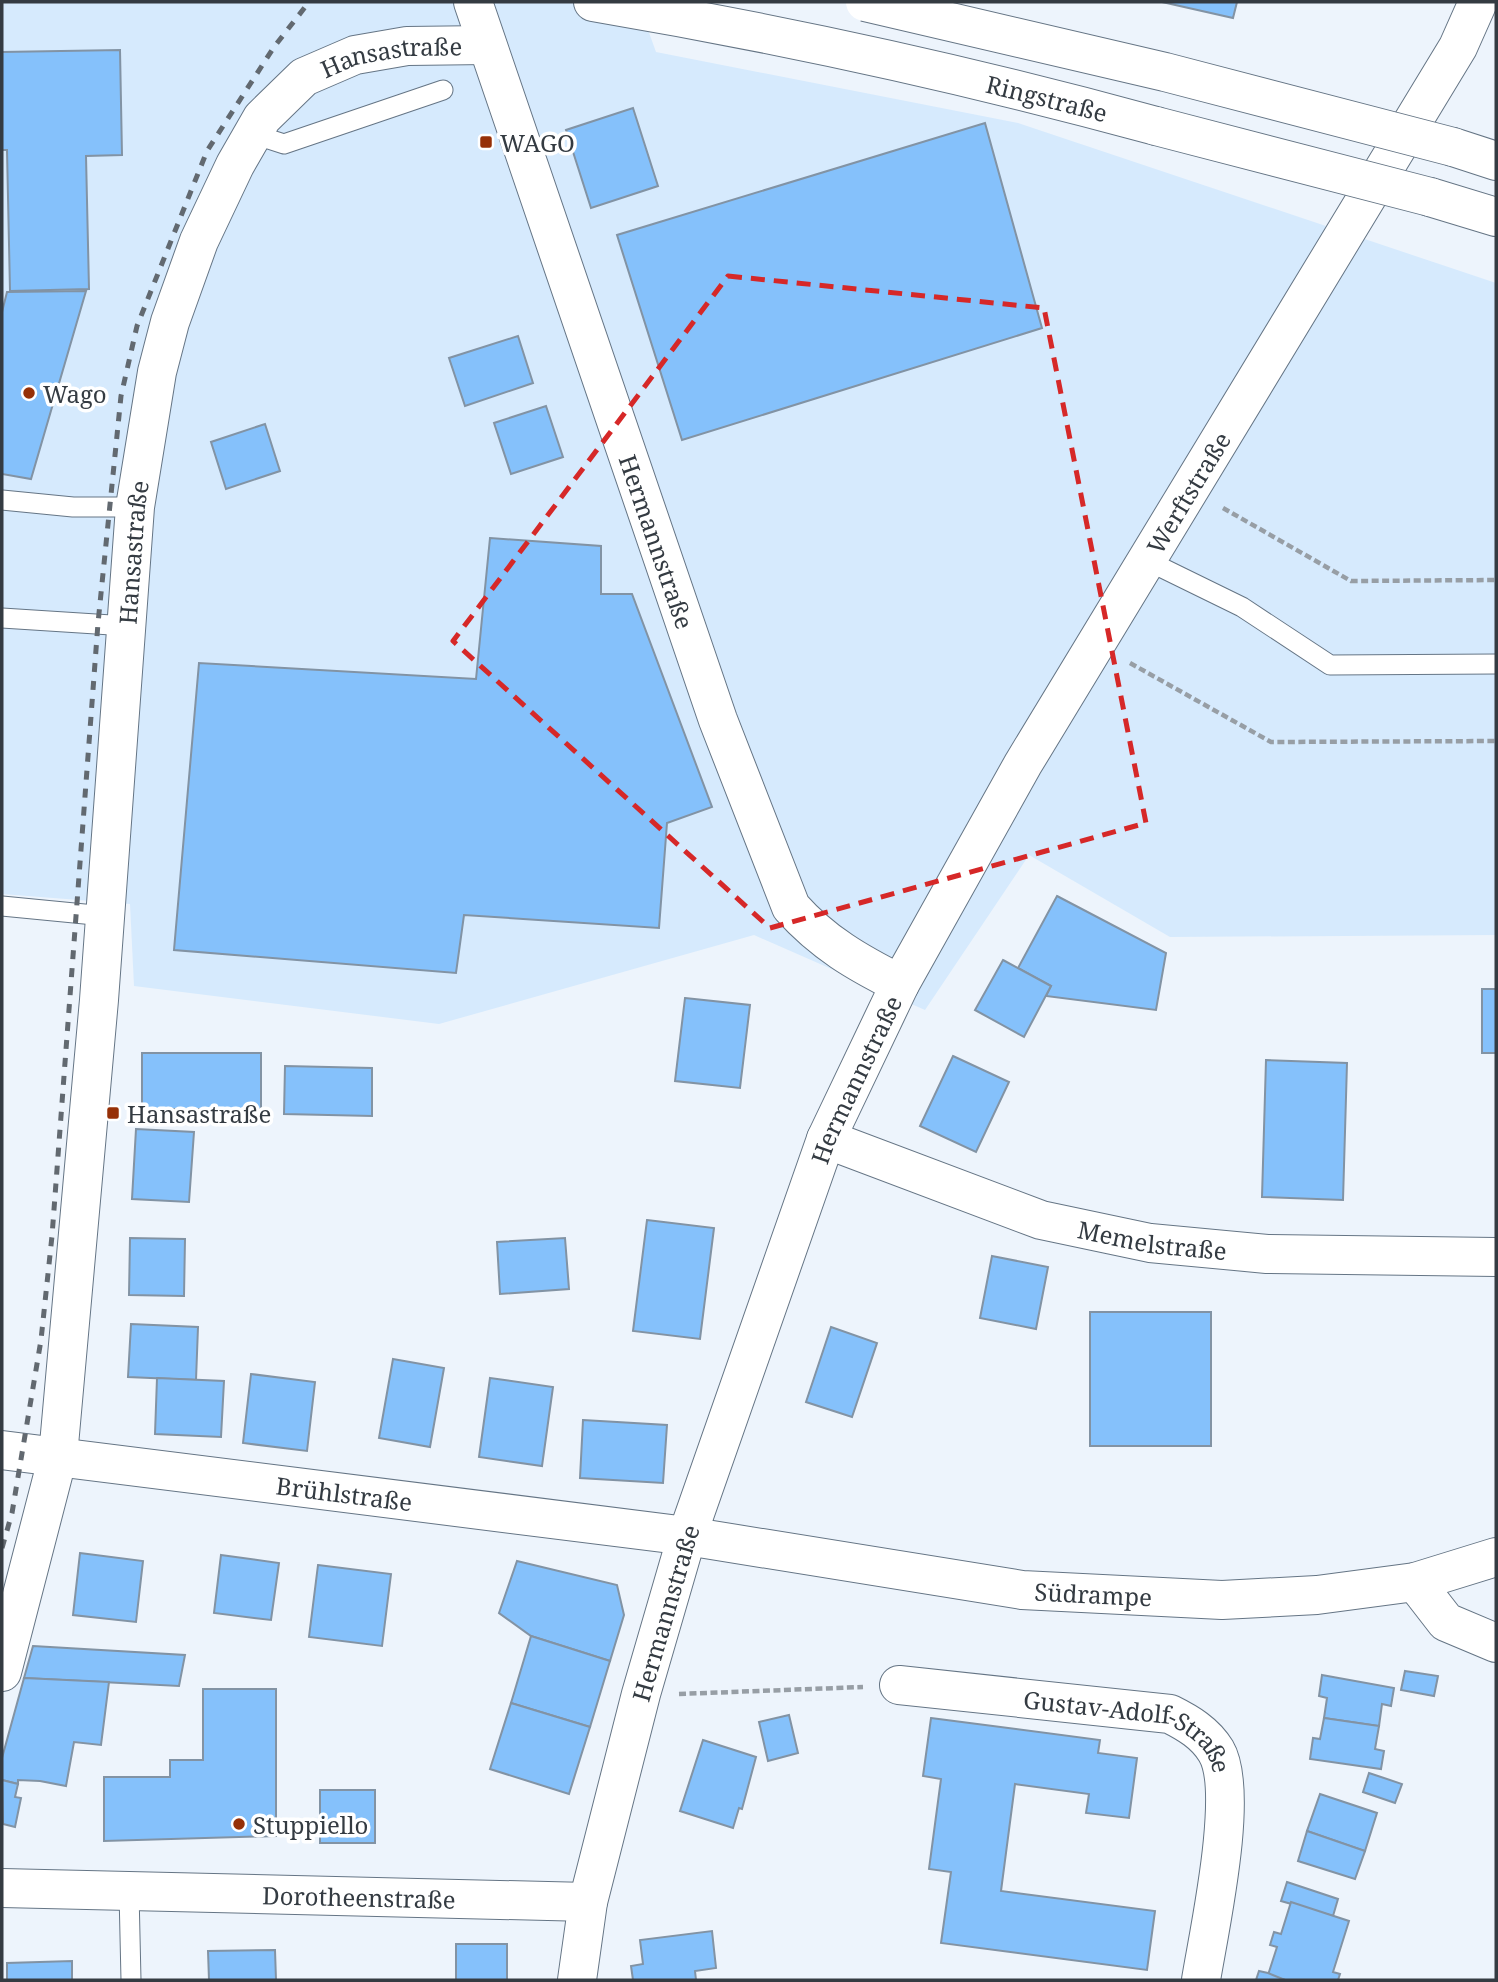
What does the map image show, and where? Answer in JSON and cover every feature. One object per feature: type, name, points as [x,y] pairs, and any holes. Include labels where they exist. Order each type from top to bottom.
[{"type":"street","name":"Hansastraße","points":[[2,1672],[58,1456],[105,916],[135,507],[157,372],[170,322],[199,241],[262,118],[304,76],[355,55],[407,46],[487,45],[473,2]]},
{"type":"street","name":"Ringstraße","points":[[593,2],[734,26],[1039,94],[1430,197],[1496,217]]},
{"type":"street","name":"Ringstraße","points":[[864,2],[1165,72],[1453,147],[1496,161]]},
{"type":"street","name":"Werftstraße","points":[[900,985],[1023,764],[1458,47],[1478,2]]},
{"type":"street","name":"Hermannstraße","points":[[487,45],[718,720],[791,907],[813,931],[843,955],[900,985],[826,1139],[687,1536],[641,1694],[588,1902],[577,1980]]},
{"type":"street","name":"Memelstraße","points":[[826,1139],[1041,1220],[1150,1243],[1267,1254],[1496,1257]]},
{"type":"street","name":"Brühlstraße","points":[[2,1450],[687,1536]]},
{"type":"street","name":"Südrampe","points":[[687,1536],[1022,1590],[1222,1600],[1366,1591],[1415,1582],[1496,1557]]},
{"type":"street","points":[[1415,1582],[1446,1622],[1496,1643]]},
{"type":"street","name":"Gustav-Adolf-Straße","points":[[899,1685],[1170,1714],[1200,1731],[1217,1752],[1223,1779],[1225,1822],[1201,1980]]},
{"type":"street","name":"Dorotheenstraße","points":[[2,1888],[588,1902]]},
{"type":"lane","points":[[253,134],[284,144],[443,90]]},
{"type":"lane","points":[[2,500],[73,507],[135,507]]},
{"type":"lane","points":[[1146,560],[1242,607],[1330,665],[1496,664]]},
{"type":"lane","points":[[2,618],[127,626]]},
{"type":"lane","points":[[2,906],[105,916]]},
{"type":"lane","points":[[129,1892],[131,1980]]},
{"type":"path","points":[[1188,491],[1232,512],[1352,581],[1496,580]]},
{"type":"path","points":[[1095,644],[1271,742],[1496,741]]},
{"type":"path","points":[[641,1694],[743,1693],[899,1685]]},
{"type":"highlighted area","points":[[728,276],[1044,308],[1146,823],[770,928],[453,641]]},
{"type":"shaded area","name":"Wago","points":[[2,2],[638,2],[656,52],[1018,123],[1496,283],[1496,935],[1170,937],[1029,855],[925,1010],[754,935],[439,1024],[134,986],[130,904],[2,894]]},
{"type":"building","points":[[1162,2],[1237,2],[1233,18]]},
{"type":"building","points":[[120,50],[122,155],[86,156],[89,289],[10,291],[7,150],[2,150],[2,52]]},
{"type":"building","points":[[633,108],[658,186],[591,208],[566,130]]},
{"type":"building","points":[[985,123],[1042,328],[682,440],[617,235]]},
{"type":"building","name":"Wago","points":[[86,291],[31,479],[2,474],[2,312],[7,292]]},
{"type":"building","points":[[518,336],[533,383],[465,406],[449,358]]},
{"type":"building","points":[[546,406],[563,457],[511,474],[494,423]]},
{"type":"building","points":[[265,424],[280,471],[226,489],[211,442]]},
{"type":"building","points":[[490,538],[601,546],[601,594],[632,594],[712,807],[667,823],[659,928],[464,915],[456,973],[174,950],[199,663],[476,679]]},
{"type":"building","points":[[1057,896],[1166,953],[1156,1010],[1046,996],[1051,986],[1018,968]]},
{"type":"building","points":[[1003,960],[1051,986],[1024,1037],[975,1010]]},
{"type":"building","points":[[1482,989],[1496,989],[1496,1053],[1482,1053]]},
{"type":"building","points":[[685,998],[750,1005],[740,1088],[675,1081]]},
{"type":"building","points":[[142,1053],[261,1053],[261,1109],[142,1109]]},
{"type":"building","points":[[953,1056],[1009,1082],[976,1152],[920,1126]]},
{"type":"building","points":[[1266,1060],[1347,1063],[1343,1200],[1262,1197]]},
{"type":"building","points":[[285,1066],[372,1068],[372,1116],[284,1114]]},
{"type":"building","points":[[136,1129],[194,1132],[189,1202],[132,1199]]},
{"type":"building","points":[[647,1220],[714,1228],[700,1339],[633,1331]]},
{"type":"building","points":[[130,1238],[185,1239],[184,1296],[129,1295]]},
{"type":"building","points":[[565,1238],[569,1289],[500,1294],[497,1242]]},
{"type":"building","points":[[992,1256],[1048,1267],[1036,1329],[980,1318]]},
{"type":"building","points":[[1090,1312],[1211,1312],[1211,1446],[1090,1446]]},
{"type":"building","points":[[131,1324],[198,1327],[196,1380],[128,1377]]},
{"type":"building","points":[[831,1327],[877,1343],[852,1417],[806,1402]]},
{"type":"building","points":[[393,1359],[444,1368],[430,1447],[379,1438]]},
{"type":"building","points":[[251,1374],[315,1382],[307,1451],[243,1443]]},
{"type":"building","points":[[157,1378],[224,1381],[221,1437],[155,1434]]},
{"type":"building","points":[[490,1378],[553,1387],[542,1466],[479,1457]]},
{"type":"building","points":[[583,1420],[667,1425],[663,1483],[580,1478]]},
{"type":"building","points":[[80,1553],[143,1561],[136,1622],[73,1615]]},
{"type":"building","points":[[221,1555],[279,1563],[271,1620],[214,1613]]},
{"type":"building","points":[[517,1561],[617,1585],[624,1615],[610,1661],[531,1636],[499,1613]]},
{"type":"building","points":[[318,1565],[391,1574],[382,1646],[309,1637]]},
{"type":"building","points":[[531,1636],[610,1661],[590,1727],[511,1703]]},
{"type":"building","points":[[33,1646],[185,1655],[179,1686],[24,1678]]},
{"type":"building","points":[[1405,1671],[1438,1676],[1434,1696],[1401,1690]]},
{"type":"building","points":[[1322,1675],[1394,1688],[1391,1706],[1382,1704],[1379,1726],[1324,1718],[1327,1698],[1319,1696]]},
{"type":"building","points":[[24,1678],[109,1682],[101,1745],[74,1742],[66,1786],[40,1781],[18,1780],[18,1784],[2,1780],[2,1758]]},
{"type":"building","points":[[203,1689],[276,1689],[276,1836],[104,1841],[104,1777],[170,1777],[170,1760],[203,1760]]},
{"type":"building","points":[[511,1703],[590,1727],[569,1794],[490,1769]]},
{"type":"building","points":[[789,1715],[798,1753],[768,1761],[759,1722]]},
{"type":"building","points":[[931,1718],[1100,1740],[1098,1753],[1137,1758],[1129,1818],[1086,1813],[1089,1794],[1015,1784],[1001,1891],[1155,1911],[1147,1970],[941,1943],[951,1872],[929,1869],[941,1779],[923,1776]]},
{"type":"building","points":[[1324,1718],[1379,1726],[1375,1749],[1384,1751],[1381,1769],[1310,1759],[1313,1738],[1320,1739]]},
{"type":"building","points":[[703,1740],[756,1757],[742,1809],[739,1808],[733,1828],[680,1811]]},
{"type":"building","points":[[1369,1773],[1402,1784],[1395,1803],[1363,1792]]},
{"type":"building","points":[[2,1780],[18,1784],[15,1797],[21,1798],[15,1827],[3,1824]]},
{"type":"building","points":[[320,1790],[375,1790],[375,1843],[320,1843]]},
{"type":"building","points":[[1320,1794],[1377,1813],[1365,1851],[1307,1831]]},
{"type":"building","points":[[1307,1831],[1365,1851],[1355,1879],[1298,1861]]},
{"type":"building","points":[[1287,1882],[1338,1899],[1333,1916],[1281,1901]]},
{"type":"building","points":[[1291,1902],[1349,1921],[1333,1972],[1340,1974],[1338,1980],[1285,1980],[1268,1975],[1277,1947],[1270,1945],[1274,1932],[1281,1934]]},
{"type":"building","points":[[712,1931],[716,1968],[695,1971],[696,1980],[633,1980],[631,1966],[643,1964],[640,1940]]},
{"type":"building","points":[[456,1944],[507,1944],[507,1980],[456,1980]]},
{"type":"building","points":[[275,1950],[276,1980],[209,1980],[208,1951]]},
{"type":"building","points":[[72,1961],[72,1980],[7,1980],[7,1963]]},
{"type":"building","points":[[1259,1971],[1268,1973],[1285,1980],[1256,1980]]},
{"type":"railway","points":[[2,1548],[12,1513],[41,1340],[52,1236],[98,623],[121,396],[137,326],[207,151],[274,47],[309,2]]},
{"type":"place","name":"WAGO","points":[[486,142]]},
{"type":"place","name":"Wago","points":[[29,393]]},
{"type":"place","name":"Hansastraße","points":[[113,1113]]},
{"type":"place","name":"Stuppiello","points":[[239,1824]]}]
